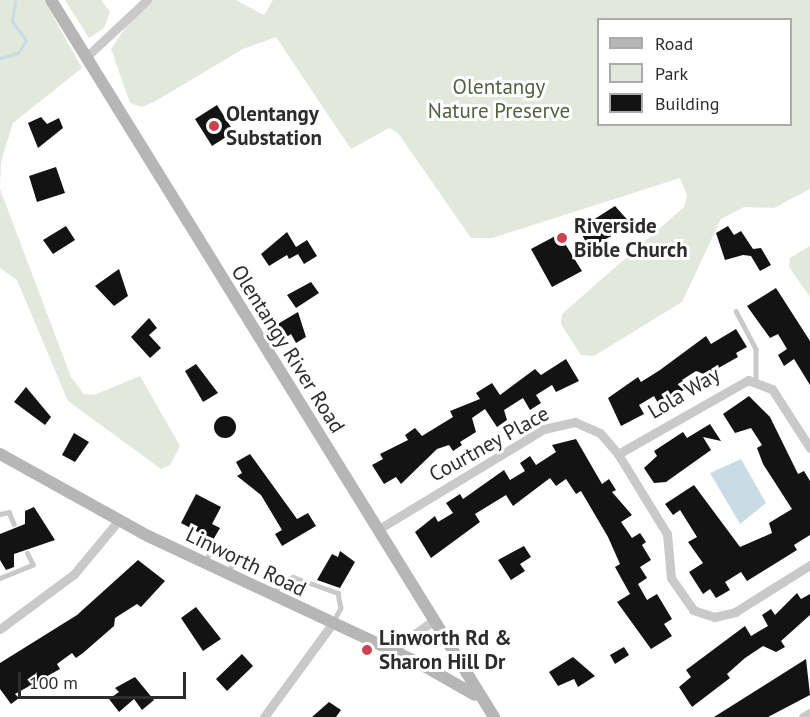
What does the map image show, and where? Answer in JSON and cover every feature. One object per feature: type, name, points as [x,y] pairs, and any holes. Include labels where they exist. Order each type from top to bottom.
[{"type":"main road","name":"Olentangy River Road","points":[[51,0],[377,530],[431,622],[494,717]]},
{"type":"main road","name":"Linworth Road","points":[[0,454],[203,564],[392,651],[479,697]]},
{"type":"street","points":[[85,58],[147,0]]},
{"type":"street","points":[[756,380],[778,396],[810,448]]},
{"type":"street","name":"Lola Way","points":[[618,454],[731,385],[756,380]]},
{"type":"street","name":"Courtney Place","points":[[377,530],[555,424],[590,427],[618,454],[667,534],[671,578],[693,610],[714,617],[735,612],[810,565]]},
{"type":"street","points":[[0,629],[74,574],[119,520]]},
{"type":"street","points":[[392,651],[431,622]]},
{"type":"street","points":[[264,717],[332,624]]},
{"type":"street","points":[[804,717],[810,713]]},
{"type":"lane","points":[[736,311],[756,349],[756,380]]},
{"type":"lane","points":[[0,514],[9,513],[14,524]]},
{"type":"lane","points":[[203,564],[216,543],[238,555],[227,575]]},
{"type":"lane","points":[[0,578],[33,565],[27,553]]},
{"type":"lane","points":[[273,597],[280,582],[293,577],[338,593],[341,608],[332,624]]},
{"type":"green space","points":[[0,0],[44,0],[82,68],[13,123],[1,162],[0,189]]},
{"type":"green space","points":[[65,0],[101,0],[110,12],[104,28],[89,38]]},
{"type":"green space","name":"Olentangy Nature Preserve","points":[[144,0],[236,0],[264,15],[273,0],[810,0],[810,189],[774,208],[744,207],[721,219],[682,302],[594,356],[581,355],[561,324],[562,314],[684,207],[687,196],[680,178],[492,238],[471,238],[398,133],[389,128],[351,149],[276,37],[243,49],[154,102],[142,107],[130,103],[111,49]]},
{"type":"green space","points":[[0,189],[71,377],[84,394],[94,395],[140,376],[180,446],[170,465],[161,469],[68,401],[17,280],[0,268]]},
{"type":"green space","points":[[810,246],[810,297],[789,267],[790,258]]},
{"type":"water","points":[[741,459],[766,503],[740,524],[710,473]]},
{"type":"building","name":"Olentangy Substation","points":[[217,105],[234,132],[212,146],[195,119]]},
{"type":"building","points":[[41,117],[47,124],[59,118],[63,128],[38,148],[28,123]]},
{"type":"building","points":[[56,167],[65,193],[37,202],[29,176]]},
{"type":"building","points":[[615,206],[632,225],[589,248],[579,229]]},
{"type":"building","points":[[66,226],[75,240],[53,254],[43,240]]},
{"type":"building","points":[[728,226],[734,235],[741,231],[753,249],[761,248],[771,265],[760,271],[751,256],[743,255],[725,260],[716,233]]},
{"type":"building","points":[[287,232],[296,247],[307,240],[317,256],[304,264],[298,254],[289,259],[287,255],[269,266],[261,254]]},
{"type":"building","points":[[559,234],[582,271],[552,287],[531,249]]},
{"type":"building","points":[[119,269],[128,296],[114,306],[95,286]]},
{"type":"building","points":[[311,282],[319,293],[296,308],[287,295]]},
{"type":"building","points":[[776,288],[810,341],[810,385],[794,359],[784,366],[778,355],[787,349],[778,334],[770,338],[747,306]]},
{"type":"building","points":[[298,312],[306,337],[296,343],[291,334],[285,338],[276,325]]},
{"type":"building","points":[[149,318],[157,328],[149,335],[161,348],[150,358],[131,337]]},
{"type":"building","points":[[736,329],[747,347],[736,353],[738,357],[706,375],[696,371],[682,380],[687,388],[659,405],[654,396],[639,405],[644,414],[621,426],[608,398],[638,377],[641,382],[660,370],[706,336],[711,344]]},
{"type":"building","points":[[566,359],[579,381],[556,392],[552,385],[536,395],[541,403],[530,410],[523,398],[504,410],[507,420],[497,427],[485,409],[472,418],[476,432],[460,442],[462,445],[453,451],[449,445],[437,449],[401,484],[396,477],[384,484],[372,465],[383,459],[380,454],[408,440],[405,435],[415,428],[422,436],[453,417],[450,411],[480,399],[476,393],[492,383],[500,395],[535,369],[541,375]]},
{"type":"building","points":[[196,364],[218,393],[203,402],[185,371]]},
{"type":"building","points":[[26,387],[51,417],[45,425],[14,402]]},
{"type":"building","points":[[749,396],[770,417],[798,474],[804,471],[810,481],[810,535],[794,545],[797,550],[747,581],[741,572],[725,582],[730,590],[716,598],[710,589],[703,594],[689,572],[703,563],[688,542],[697,537],[680,510],[673,515],[665,504],[694,485],[740,547],[772,533],[769,523],[792,509],[763,464],[757,448],[762,445],[751,428],[735,433],[723,414]]},
{"type":"building","points":[[221,416],[229,416],[236,423],[236,431],[229,438],[221,438],[214,431],[214,423]]},
{"type":"building","points":[[710,424],[721,441],[703,437],[711,450],[666,482],[654,483],[644,468],[657,456],[654,451],[683,432],[687,438]]},
{"type":"building","points":[[74,433],[89,442],[75,462],[62,455]]},
{"type":"building","points":[[576,439],[602,484],[609,479],[616,490],[612,492],[632,515],[621,522],[632,538],[640,533],[646,542],[642,545],[651,560],[640,567],[647,578],[638,584],[647,600],[657,594],[672,619],[664,624],[672,636],[651,649],[617,602],[630,594],[615,567],[620,564],[608,537],[581,491],[576,494],[566,479],[556,486],[550,478],[513,506],[506,495],[475,514],[480,522],[431,558],[415,532],[435,516],[438,522],[453,513],[446,503],[460,494],[463,499],[504,470],[510,480],[525,471],[520,463],[530,456],[536,465],[556,452],[552,445]]},
{"type":"building","points":[[250,454],[297,519],[308,513],[316,526],[282,546],[275,534],[282,530],[261,495],[237,476],[242,473],[236,462]]},
{"type":"building","points":[[196,494],[221,507],[212,524],[220,528],[213,540],[181,523]]},
{"type":"building","points":[[34,507],[55,540],[14,554],[14,567],[6,570],[0,560],[0,534],[25,524],[25,511]]},
{"type":"building","points":[[524,546],[531,557],[520,564],[525,571],[511,580],[498,560]]},
{"type":"building","points":[[340,551],[355,562],[340,588],[317,580],[332,554],[338,557]]},
{"type":"building","points":[[138,560],[165,581],[141,607],[137,604],[115,618],[114,626],[83,653],[76,658],[72,653],[57,664],[60,669],[15,694],[19,698],[11,704],[0,689],[0,663],[77,615]]},
{"type":"building","points":[[797,593],[801,599],[810,594],[810,615],[781,641],[785,647],[776,652],[763,646],[727,674],[730,678],[692,707],[679,687],[691,677],[686,670],[745,626],[751,636],[768,626],[762,615],[771,609],[775,615]]},
{"type":"building","points":[[196,607],[221,639],[203,651],[181,618]]},
{"type":"building","points":[[624,647],[629,655],[615,664],[610,655]]},
{"type":"building","points":[[242,654],[253,666],[227,691],[216,679]]},
{"type":"building","points":[[573,657],[595,676],[578,687],[574,679],[558,686],[549,672]]},
{"type":"building","points":[[806,659],[810,695],[768,717],[714,717]]},
{"type":"building","points":[[135,677],[154,700],[142,710],[134,699],[119,712],[109,699],[119,692],[115,688]]},
{"type":"building","points":[[329,702],[341,710],[336,717],[312,717]]},
{"type":"waterway","points":[[0,58],[18,53],[26,40],[12,21],[15,1]]},
{"type":"place","name":"Olentangy Substation","points":[[214,126]]},
{"type":"place","name":"Riverside Bible Church","points":[[562,238]]},
{"type":"place","name":"Linworth Rd & Sharon Hill Dr","points":[[367,650]]}]
